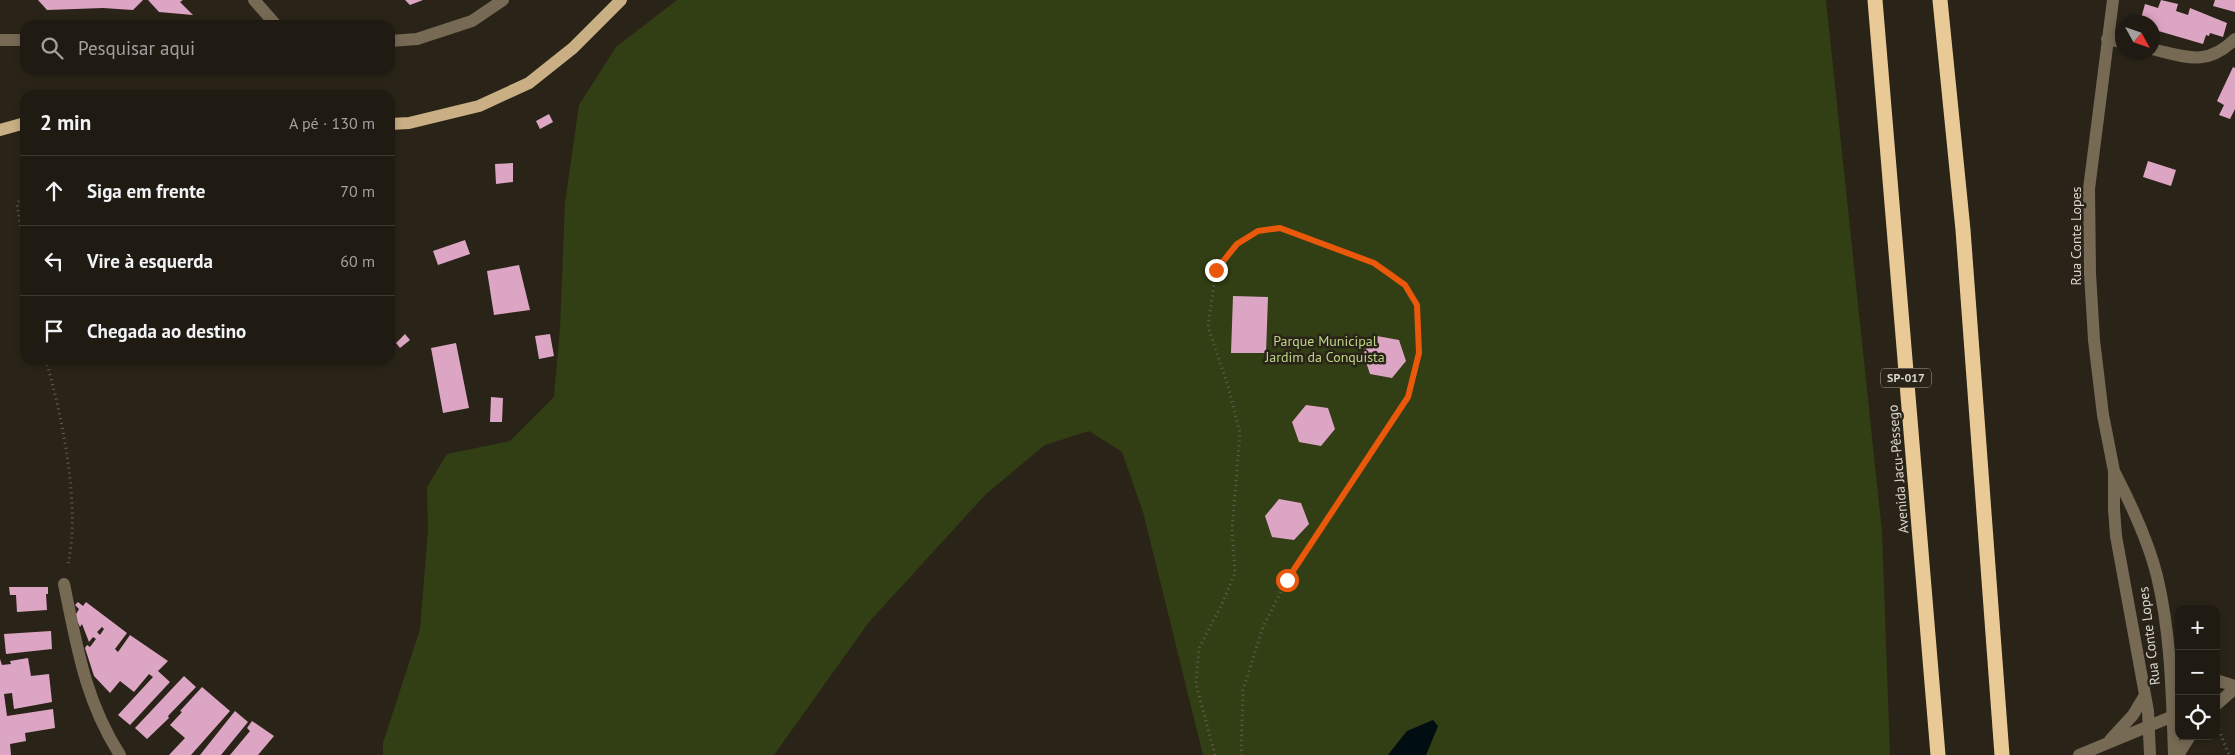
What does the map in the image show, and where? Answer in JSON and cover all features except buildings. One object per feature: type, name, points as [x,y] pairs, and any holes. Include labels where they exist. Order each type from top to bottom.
[{"type":"highway","name":"Avenida Jacu-Pêssego","points":[[1875,0],[1938,755]]},
{"type":"highway","points":[[1940,0],[1963,230],[2002,755]]},
{"type":"main road","points":[[395,124],[409,123],[478,106],[529,83],[573,48],[622,0]]},
{"type":"main road","points":[[0,130],[20,124]]},
{"type":"street","points":[[254,0],[272,20]]},
{"type":"street","points":[[395,41],[417,39],[472,21],[503,0]]},
{"type":"street","name":"Rua Conte Lopes","points":[[2113,0],[2089,190],[2090,273],[2094,340],[2103,415],[2114,471],[2116,536],[2146,695],[2150,727],[2150,755]]},
{"type":"street","points":[[2107,39],[2115,41]]},
{"type":"street","points":[[2160,51],[2196,59],[2210,56],[2226,48],[2235,39]]},
{"type":"street","points":[[0,40],[20,40]]},
{"type":"street","name":"Rua Conte Lopes","points":[[2114,471],[2134,511],[2157,576],[2169,650],[2175,707]]},
{"type":"street","points":[[64,584],[84,680],[106,734],[120,755]]},
{"type":"street","points":[[2169,650],[2175,655]]},
{"type":"street","points":[[2220,682],[2234,689]]},
{"type":"street","points":[[2220,696],[2234,689]]},
{"type":"street","points":[[2220,701],[2234,689]]},
{"type":"street","points":[[2106,743],[2133,715],[2146,695]]},
{"type":"street","points":[[2079,755],[2175,716]]},
{"type":"street","name":"Rua Conte Lopes","points":[[2174,755],[2175,736]]},
{"type":"street","points":[[2178,755],[2187,740]]},
{"type":"path","points":[[20,200],[17,204],[20,223]]},
{"type":"path","points":[[1215,755],[1196,684],[1199,648],[1222,604],[1234,573],[1232,531],[1240,433],[1228,386],[1208,327],[1216,270],[1237,244],[1258,231],[1280,228],[1374,263],[1405,285],[1417,305],[1419,353],[1408,397],[1287,580],[1263,627],[1243,690],[1241,755]]},
{"type":"path","points":[[47,365],[59,405],[70,488],[72,548],[64,584]]},
{"type":"path","points":[[2220,732],[2229,755]]},
{"type":"green space","name":"Parque Municipal Jardim da Conquista","points":[[677,0],[1826,0],[1882,532],[1890,755],[1426,755],[1438,726],[1407,731],[1388,755],[1203,755],[1143,512],[1122,452],[1089,431],[1045,445],[986,494],[869,622],[774,755],[383,755],[383,743],[420,629],[428,530],[427,487],[447,454],[510,441],[554,397],[560,328],[565,203],[579,105],[616,47]]},
{"type":"shaded area","points":[[1433,720],[1438,726],[1426,755],[1388,755],[1407,731]]},
{"type":"route","points":[[1216,270],[1237,244],[1258,231],[1280,228],[1374,263],[1405,285],[1417,305],[1419,353],[1408,397],[1287,580]]}]
